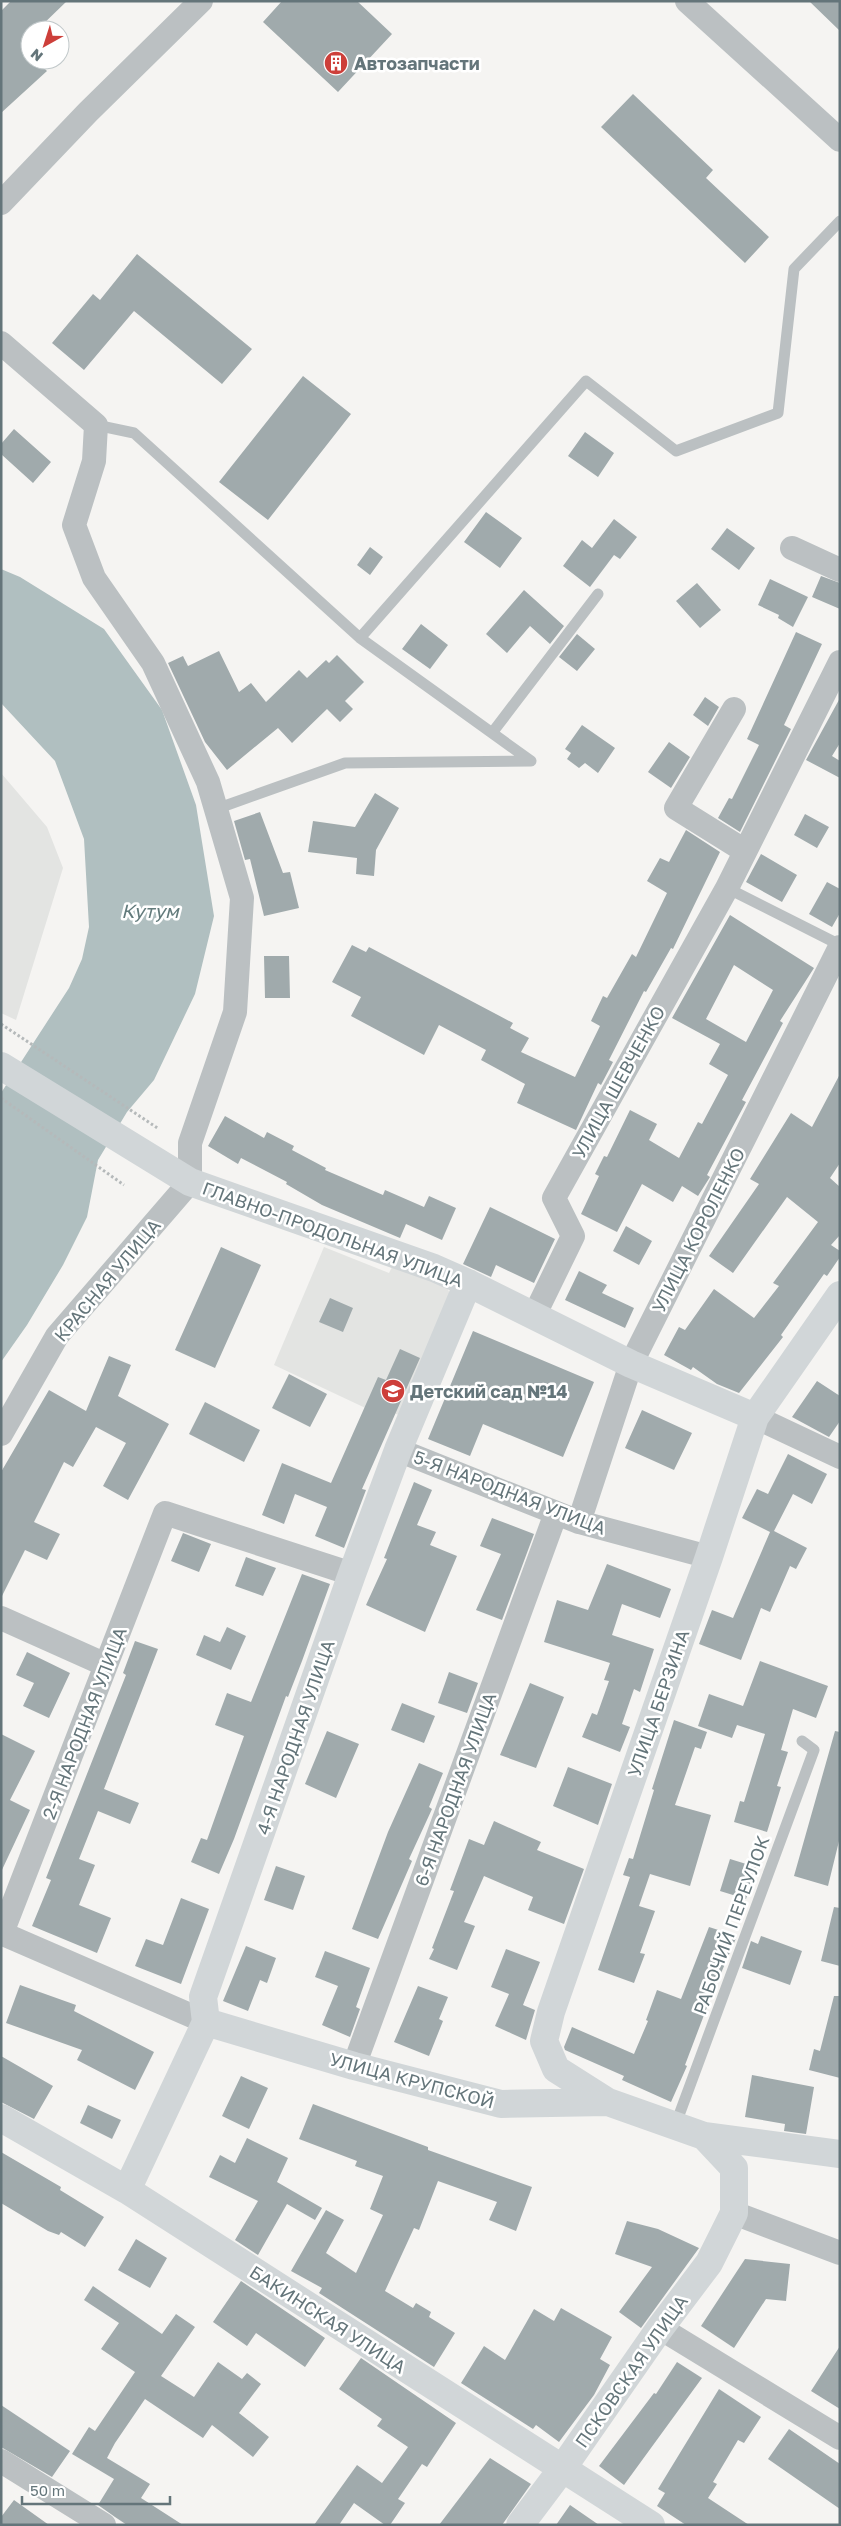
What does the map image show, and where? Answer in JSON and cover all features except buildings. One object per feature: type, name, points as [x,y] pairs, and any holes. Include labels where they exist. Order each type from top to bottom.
[{"type":"street","points":[[1,203],[88,112],[201,1]]},
{"type":"street","points":[[687,1],[840,140]]},
{"type":"street","points":[[1,343],[96,425],[94,461],[74,525],[94,578],[153,663],[208,782],[242,898],[235,1012],[190,1143],[190,1182]]},
{"type":"street","points":[[792,548],[840,570]]},
{"type":"street","name":"УЛИЦА ШЕВЧЕНКО","points":[[534,1316],[573,1236],[554,1198],[727,888],[840,662]]},
{"type":"street","points":[[734,709],[676,808],[745,851]]},
{"type":"street","name":"УЛИЦА КОРОЛЕНКО","points":[[579,1522],[631,1364],[840,946]]},
{"type":"street","name":"ГЛАВНО-ПРОДОЛЬНАЯ УЛИЦА","points":[[1,1066],[190,1182],[434,1268],[631,1364],[755,1417],[840,1457]]},
{"type":"street","name":"КРАСНАЯ УЛИЦА","points":[[1,1434],[57,1336],[190,1182]]},
{"type":"street","name":"4-Я НАРОДНАЯ УЛИЦА","points":[[206,2022],[203,1997],[352,1574],[398,1450],[468,1283]]},
{"type":"street","name":"УЛИЦА БЕРЗИНА","points":[[608,2102],[556,2069],[544,2041],[551,2012],[709,1557],[755,1417],[840,1294]]},
{"type":"street","name":"5-Я НАРОДНАЯ УЛИЦА","points":[[398,1450],[579,1522],[709,1557]]},
{"type":"street","name":"6-Я НАРОДНАЯ УЛИЦА","points":[[354,2066],[556,1512]]},
{"type":"street","name":"2-Я НАРОДНАЯ УЛИЦА","points":[[2,1933],[165,1513],[352,1574]]},
{"type":"street","points":[[1,1618],[106,1665]]},
{"type":"street","name":"УЛИЦА КРУПСКОЙ","points":[[2,1933],[206,2022],[354,2066],[501,2104],[608,2102],[704,2136],[840,2154]]},
{"type":"street","points":[[127,2190],[206,2022]]},
{"type":"street","name":"БАКИНСКАЯ УЛИЦА","points":[[1,2118],[127,2190],[651,2525]]},
{"type":"street","points":[[704,2136],[734,2168],[734,2213],[840,2253]]},
{"type":"street","name":"ПСКОВСКАЯ УЛИЦА","points":[[520,2525],[709,2262],[734,2213]]},
{"type":"street","points":[[660,2328],[840,2438]]},
{"type":"street","points":[[1,2460],[104,2525]]},
{"type":"lane","points":[[360,638],[586,382],[676,451],[778,413],[794,269],[840,221]]},
{"type":"lane","points":[[96,425],[134,433],[360,638],[531,761],[345,763],[216,809]]},
{"type":"lane","points":[[492,733],[598,594]]},
{"type":"lane","points":[[727,888],[840,946]]},
{"type":"lane","name":"РАБОЧИЙ ПЕРЕУЛОК","points":[[676,2126],[814,1750],[802,1741]]},
{"type":"path","points":[[1,1024],[159,1128]]},
{"type":"path","points":[[1,1098],[124,1185]]},
{"type":"shaded area","points":[[1,773],[47,827],[63,868],[16,1020],[1,1013]]},
{"type":"shaded area","points":[[324,1247],[389,1273],[395,1261],[444,1281],[452,1298],[403,1417],[394,1413],[391,1420],[274,1365]]},
{"type":"water","name":"Кутум","points":[[1,569],[20,577],[104,629],[162,710],[196,805],[214,916],[195,994],[154,1080],[127,1112],[98,1160],[87,1217],[63,1265],[27,1325],[1,1362],[1,1093],[69,988],[82,959],[89,927],[84,839],[55,761],[1,703]]},
{"type":"place","name":"Автозапчасти","points":[[336,63]]},
{"type":"place","name":"Детский сад №14","points":[[393,1391]]}]
